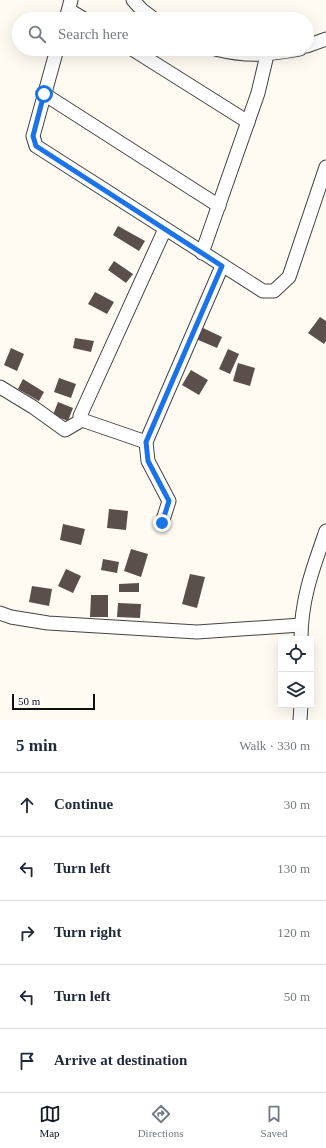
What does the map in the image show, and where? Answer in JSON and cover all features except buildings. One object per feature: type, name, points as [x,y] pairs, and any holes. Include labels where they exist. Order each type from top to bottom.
[{"type":"street","points":[[133,0],[145,12]]},
{"type":"street","points":[[314,43],[326,39]]},
{"type":"street","points":[[55,56],[33,136],[36,146],[263,291],[274,291],[289,277],[326,167]]},
{"type":"street","points":[[143,56],[248,122]]},
{"type":"street","points":[[202,253],[258,93],[267,56]]},
{"type":"street","points":[[44,94],[219,206]]},
{"type":"street","points":[[82,420],[80,416],[165,229]]},
{"type":"street","points":[[162,523],[169,501],[148,461],[146,442],[222,266]]},
{"type":"street","points":[[0,387],[33,407],[64,430],[82,420],[146,442]]},
{"type":"street","points":[[301,636],[306,588],[326,531]]},
{"type":"street","points":[[0,613],[11,617],[48,623],[197,632],[301,625]]},
{"type":"street","points":[[300,720],[301,708]]},
{"type":"route","points":[[44,94],[33,136],[36,146],[222,266],[146,442],[148,461],[169,501],[162,523]]}]
